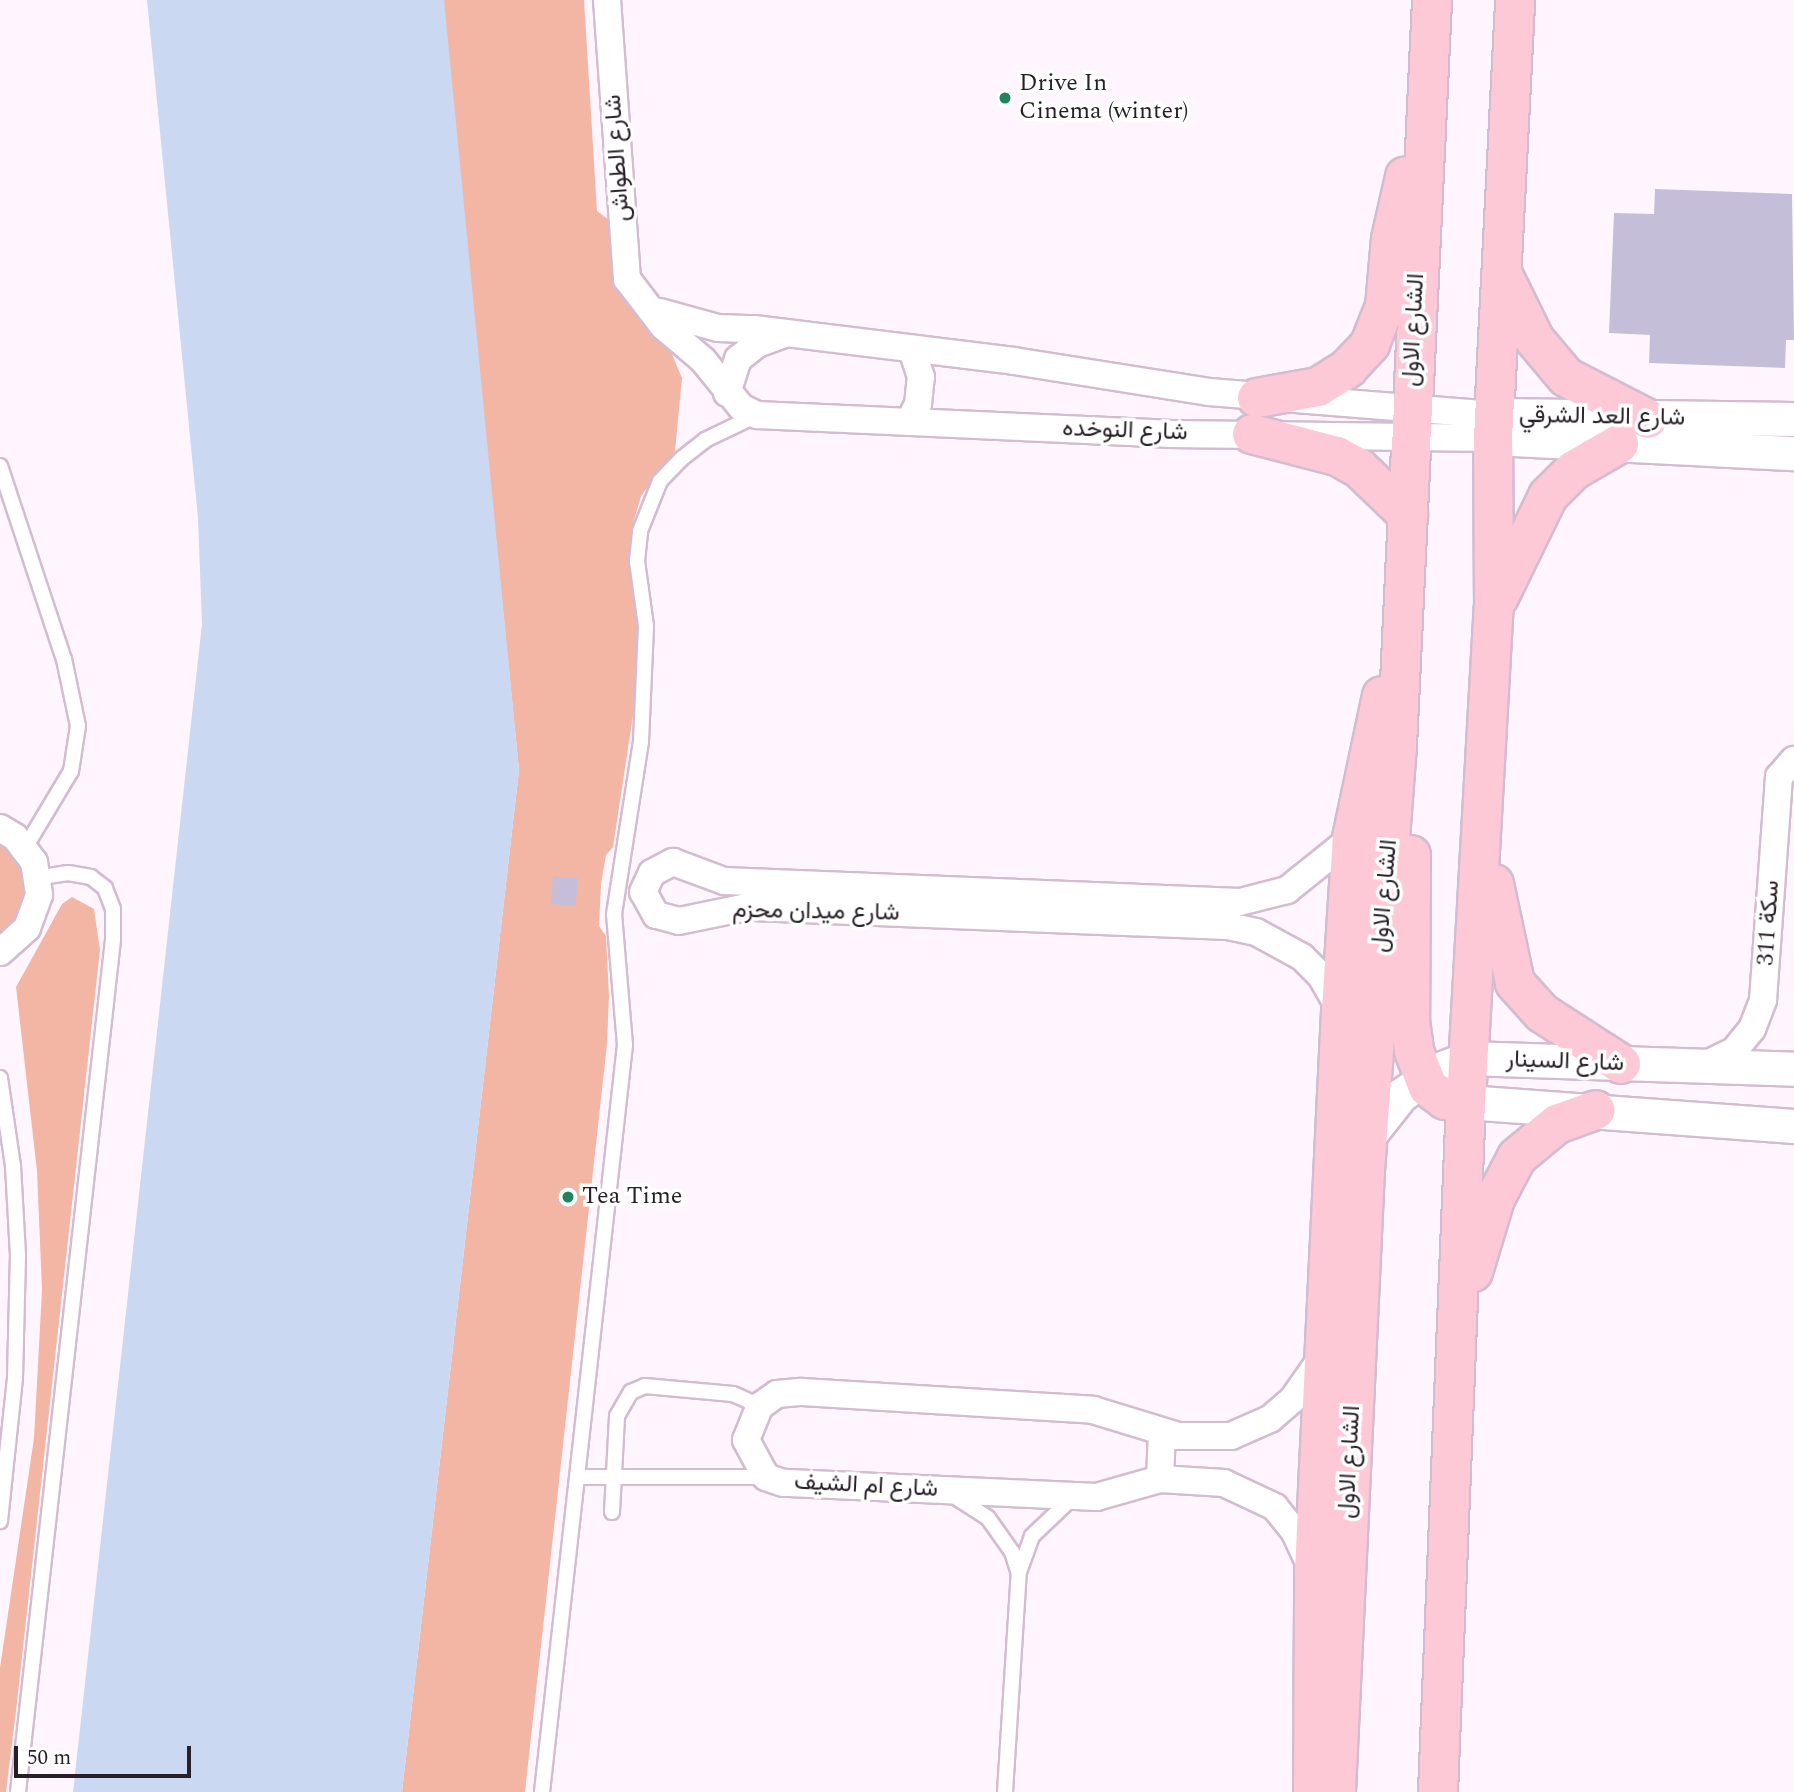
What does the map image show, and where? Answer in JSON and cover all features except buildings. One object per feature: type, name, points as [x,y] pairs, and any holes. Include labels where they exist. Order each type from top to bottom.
[{"type":"main road","name":"الشارع الاول","points":[[1336,1792],[1367,1138],[1396,746],[1408,515],[1409,423],[1432,0]]},
{"type":"main road","points":[[1438,1792],[1466,1102],[1494,608],[1494,427],[1517,11]]},
{"type":"main road","points":[[1254,416],[1318,387],[1348,368],[1370,344],[1385,306],[1400,190],[1424,138]]},
{"type":"main road","points":[[1502,274],[1535,341],[1566,377],[1648,419]]},
{"type":"main road","points":[[1254,416],[1359,468],[1408,515]]},
{"type":"main road","points":[[1494,608],[1548,496],[1574,470],[1619,444]]},
{"type":"main road","points":[[1313,1792],[1314,1571],[1340,1011],[1352,838],[1401,617]]},
{"type":"main road","points":[[1396,746],[1411,809],[1410,1021],[1422,1079],[1445,1100],[1466,1102]]},
{"type":"main road","points":[[1483,830],[1515,983],[1542,1013],[1620,1064]]},
{"type":"main road","points":[[1460,1299],[1495,1199],[1517,1157],[1557,1124],[1596,1111]]},
{"type":"main road","points":[[1441,1735],[1466,1792]]},
{"type":"street","name":"شارع الطواش","points":[[607,0],[626,279],[649,308],[704,360],[727,393],[757,415]]},
{"type":"street","points":[[649,308],[705,326],[785,333]]},
{"type":"street","points":[[727,393],[738,359],[757,344],[785,333]]},
{"type":"street","name":"شارع النوخده","points":[[785,333],[912,349],[1254,416],[1409,423]]},
{"type":"street","points":[[909,422],[918,404],[922,377],[912,349]]},
{"type":"street","name":"شارع النوخده","points":[[757,415],[909,422],[1254,416],[1409,423]]},
{"type":"street","name":"شارع العد الشرقي","points":[[1494,427],[1648,419],[1794,419]]},
{"type":"street","name":"شارع العد الشرقي","points":[[1409,423],[1494,427],[1619,444],[1794,453]]},
{"type":"street","name":"سكة 311","points":[[1705,1065],[1734,1051],[1752,1029],[1763,1000],[1779,777],[1794,760]]},
{"type":"street","points":[[0,828],[26,848],[38,877],[32,920],[16,942],[0,952]]},
{"type":"street","name":"شارع ميدان محزم","points":[[1340,1011],[1321,976],[1297,954],[1256,932],[1227,926],[747,907],[678,921],[656,915],[643,892],[652,873],[673,862],[734,881],[1240,902],[1287,890],[1352,838]]},
{"type":"street","name":"شارع السينار","points":[[1367,1138],[1391,1105],[1422,1079],[1469,1058],[1794,1069]]},
{"type":"street","name":"شارع السينار","points":[[1466,1102],[1794,1126]]},
{"type":"street","points":[[760,1406],[777,1394],[802,1392],[1093,1410],[1162,1432],[1231,1436],[1270,1419],[1293,1399],[1324,1354]]},
{"type":"street","name":"شارع ام الشيف","points":[[760,1406],[746,1440],[766,1477],[783,1483],[1097,1497],[1160,1479],[1204,1479],[1259,1497],[1275,1507],[1294,1532],[1314,1571]]},
{"type":"street","points":[[1160,1479],[1162,1432]]},
{"type":"lane","points":[[542,1792],[625,1045],[614,914],[640,741],[646,626],[637,561],[640,531],[660,481],[681,459],[705,440],[757,415]]},
{"type":"lane","points":[[0,466],[64,659],[78,726],[71,771],[26,848]]},
{"type":"lane","points":[[18,1792],[113,940],[113,909],[105,888],[91,877],[68,873],[38,877]]},
{"type":"lane","points":[[0,1078],[13,1166],[18,1255],[15,1378],[0,1521]]},
{"type":"lane","points":[[612,1511],[617,1416],[631,1392],[645,1386],[733,1394],[760,1406]]},
{"type":"lane","points":[[579,1477],[615,1473],[747,1480],[766,1477]]},
{"type":"lane","points":[[933,1489],[972,1505],[988,1518],[1012,1552],[1019,1572]]},
{"type":"lane","points":[[1004,1792],[1019,1572],[1032,1536],[1044,1520],[1075,1497]]},
{"type":"shaded area","points":[[442,0],[584,0],[597,211],[609,220],[619,294],[671,352],[682,378],[675,451],[641,496],[633,524],[638,650],[634,709],[613,847],[606,855],[601,884],[599,926],[606,936],[609,996],[607,1044],[525,1792],[402,1792],[519,770]]},
{"type":"shaded area","points":[[0,842],[21,865],[27,888],[20,919],[0,938]]},
{"type":"shaded area","points":[[72,897],[94,909],[100,950],[16,1711],[6,1792],[0,1792],[0,1668],[34,1438],[42,1290],[37,1171],[16,987],[62,904]]},
{"type":"water","points":[[147,0],[444,0],[519,770],[402,1792],[73,1792],[202,624],[198,518]]},
{"type":"place","name":"Drive In Cinema (winter)","points":[[1005,98]]},
{"type":"place","name":"Tea Time","points":[[568,1197]]}]
